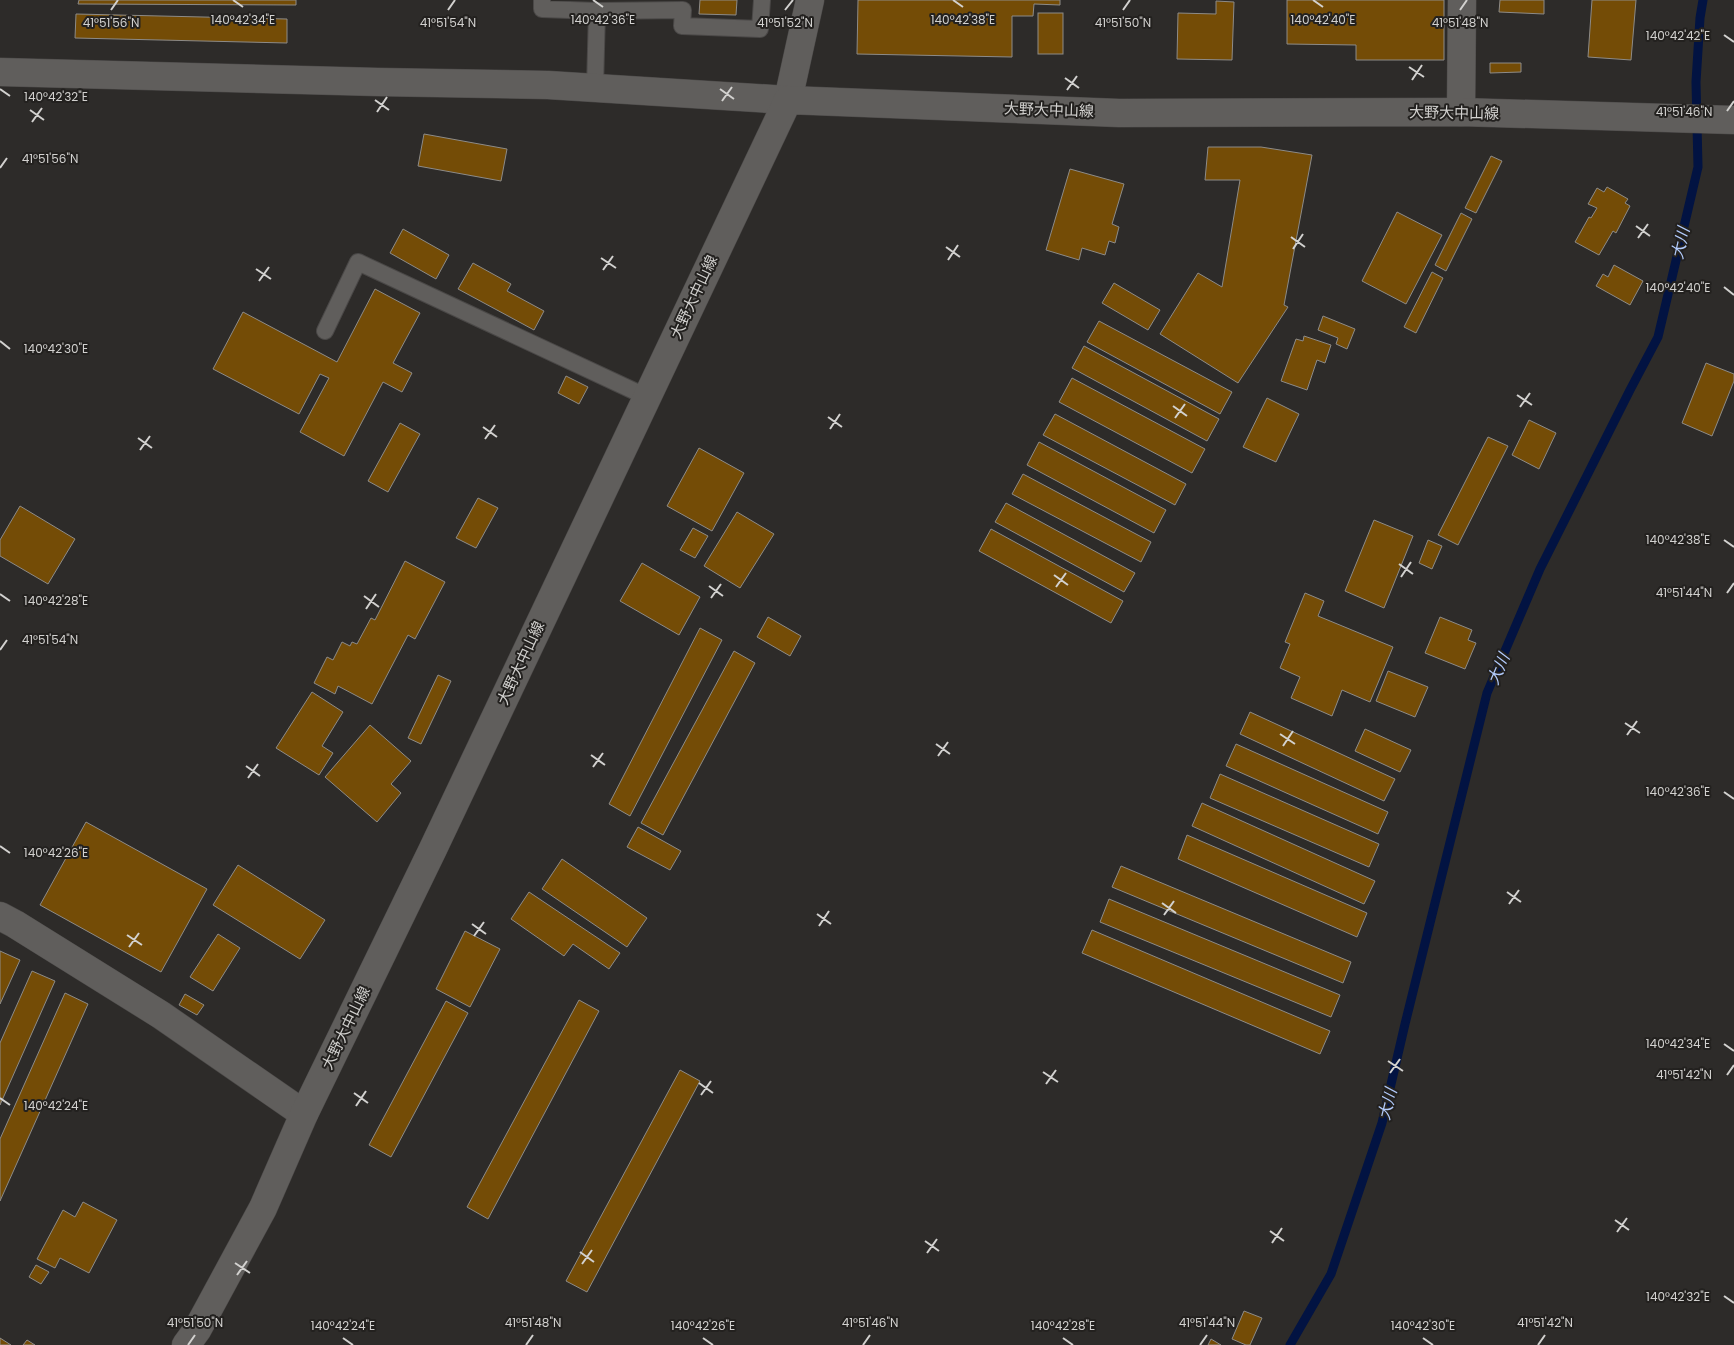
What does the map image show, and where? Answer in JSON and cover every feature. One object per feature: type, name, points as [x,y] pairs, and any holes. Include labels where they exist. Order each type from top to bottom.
[{"type":"main road","points":[[0,72],[548,85],[788,100],[810,0]]},
{"type":"main road","points":[[1461,112],[1462,0]]},
{"type":"main road","name":"大野大中山線","points":[[186,1345],[197,1330],[263,1208],[304,1114],[432,851],[788,100],[1119,113],[1461,112],[1734,120]]},
{"type":"main road","points":[[0,916],[161,1015],[304,1114]]},
{"type":"lane","points":[[542,0],[542,9],[597,11],[683,10],[682,26],[760,30],[762,0]]},
{"type":"lane","points":[[595,87],[597,11]]},
{"type":"lane","points":[[325,331],[358,262],[647,397]]},
{"type":"building","points":[[79,0],[296,0],[296,5],[78,4]]},
{"type":"building","points":[[700,0],[737,0],[736,15],[699,14]]},
{"type":"building","points":[[858,0],[1060,0],[1060,5],[1034,4],[1033,16],[1012,16],[1012,57],[857,54]]},
{"type":"building","points":[[1287,0],[1444,0],[1444,60],[1356,60],[1356,45],[1287,44]]},
{"type":"building","points":[[1500,0],[1544,0],[1544,14],[1499,12]]},
{"type":"building","points":[[1592,0],[1636,0],[1631,60],[1588,57]]},
{"type":"building","points":[[1216,1],[1234,2],[1232,60],[1177,59],[1178,13],[1216,14]]},
{"type":"building","points":[[1038,13],[1063,13],[1063,54],[1038,54]]},
{"type":"building","points":[[76,14],[287,19],[287,43],[75,38]]},
{"type":"building","points":[[1490,63],[1521,63],[1521,72],[1490,73]]},
{"type":"building","points":[[424,134],[507,149],[501,181],[418,166]]},
{"type":"building","points":[[1208,147],[1261,147],[1312,155],[1284,305],[1288,307],[1238,383],[1160,334],[1198,273],[1222,287],[1240,180],[1205,180]]},
{"type":"building","points":[[1491,156],[1502,161],[1476,213],[1465,208]]},
{"type":"building","points":[[1070,169],[1124,184],[1112,224],[1119,227],[1115,243],[1109,241],[1105,255],[1082,248],[1079,260],[1046,250]]},
{"type":"building","points":[[1607,187],[1628,199],[1625,203],[1630,206],[1616,233],[1613,231],[1599,255],[1575,242],[1589,217],[1591,218],[1597,208],[1588,204],[1597,188],[1604,192]]},
{"type":"building","points":[[1397,212],[1442,235],[1406,304],[1362,281]]},
{"type":"building","points":[[1461,213],[1472,219],[1446,271],[1435,265]]},
{"type":"building","points":[[403,229],[449,255],[436,279],[390,253]]},
{"type":"building","points":[[473,263],[511,284],[507,291],[544,311],[534,330],[458,289]]},
{"type":"building","points":[[1614,265],[1643,281],[1630,305],[1596,286],[1603,274],[1608,277]]},
{"type":"building","points":[[1432,272],[1443,278],[1416,333],[1404,327]]},
{"type":"building","points":[[1114,283],[1160,310],[1148,330],[1102,303]]},
{"type":"building","points":[[375,289],[420,313],[393,363],[412,373],[402,392],[383,382],[344,456],[300,432],[329,378],[320,374],[299,414],[213,369],[243,312],[337,362]]},
{"type":"building","points":[[1323,316],[1355,329],[1347,349],[1336,344],[1338,338],[1318,330]]},
{"type":"building","points":[[1099,321],[1232,392],[1220,414],[1087,342]]},
{"type":"building","points":[[1304,336],[1331,345],[1325,363],[1317,360],[1307,390],[1281,381],[1296,339],[1303,341]]},
{"type":"building","points":[[1084,346],[1219,419],[1207,441],[1072,368]]},
{"type":"building","points":[[1706,363],[1734,374],[1734,381],[1712,436],[1682,423]]},
{"type":"building","points":[[566,376],[588,387],[579,404],[558,393]]},
{"type":"building","points":[[1072,378],[1205,449],[1192,473],[1059,402]]},
{"type":"building","points":[[1267,398],[1299,414],[1276,462],[1243,447]]},
{"type":"building","points":[[1055,414],[1186,484],[1175,505],[1043,435]]},
{"type":"building","points":[[1529,420],[1556,433],[1539,469],[1512,455]]},
{"type":"building","points":[[400,423],[420,434],[388,492],[368,481]]},
{"type":"building","points":[[1488,437],[1508,446],[1458,545],[1438,535]]},
{"type":"building","points":[[1039,442],[1166,510],[1154,533],[1027,465]]},
{"type":"building","points":[[699,448],[744,473],[712,531],[667,506]]},
{"type":"building","points":[[1023,474],[1151,542],[1141,562],[1012,494]]},
{"type":"building","points":[[478,498],[498,508],[476,548],[456,538]]},
{"type":"building","points":[[1006,503],[1135,573],[1124,592],[995,522]]},
{"type":"building","points":[[20,506],[75,539],[48,584],[0,556],[0,540]]},
{"type":"building","points":[[737,512],[774,534],[740,588],[704,566]]},
{"type":"building","points":[[1374,520],[1413,536],[1384,608],[1345,591]]},
{"type":"building","points":[[693,528],[708,536],[695,558],[680,550]]},
{"type":"building","points":[[991,529],[1123,601],[1111,623],[979,551]]},
{"type":"building","points":[[1428,540],[1442,546],[1432,569],[1419,563]]},
{"type":"building","points":[[405,561],[445,582],[415,639],[408,635],[372,704],[338,686],[335,694],[314,683],[327,657],[333,660],[342,642],[350,646],[352,642],[357,644],[371,618],[375,620]]},
{"type":"building","points":[[642,563],[700,597],[679,635],[620,601]]},
{"type":"building","points":[[1305,593],[1324,601],[1318,616],[1393,647],[1370,702],[1342,690],[1332,716],[1291,698],[1300,677],[1280,668],[1290,644],[1285,642]]},
{"type":"building","points":[[768,617],[801,636],[790,656],[757,637]]},
{"type":"building","points":[[1440,617],[1472,630],[1468,640],[1476,643],[1465,669],[1425,653]]},
{"type":"building","points":[[700,628],[722,640],[630,816],[609,804]]},
{"type":"building","points":[[734,651],[755,663],[663,835],[641,823]]},
{"type":"building","points":[[1388,671],[1428,687],[1415,717],[1376,701]]},
{"type":"building","points":[[438,675],[451,681],[421,744],[408,738]]},
{"type":"building","points":[[312,692],[343,712],[322,746],[333,753],[319,775],[276,748]]},
{"type":"building","points":[[1250,712],[1395,779],[1384,801],[1240,734]]},
{"type":"building","points":[[370,725],[411,761],[391,784],[401,793],[377,822],[325,777]]},
{"type":"building","points":[[1365,729],[1411,750],[1400,772],[1355,751]]},
{"type":"building","points":[[1236,744],[1388,812],[1378,834],[1226,766]]},
{"type":"building","points":[[1220,774],[1379,844],[1369,867],[1210,798]]},
{"type":"building","points":[[1202,803],[1375,881],[1364,904],[1192,826]]},
{"type":"building","points":[[86,822],[207,889],[161,972],[40,905]]},
{"type":"building","points":[[638,827],[681,851],[670,870],[627,847]]},
{"type":"building","points":[[1187,835],[1367,913],[1357,937],[1178,859]]},
{"type":"building","points":[[562,859],[647,918],[627,947],[542,889]]},
{"type":"building","points":[[238,865],[325,920],[300,959],[213,905]]},
{"type":"building","points":[[1121,866],[1351,962],[1343,983],[1112,887]]},
{"type":"building","points":[[529,892],[620,953],[609,969],[573,944],[564,956],[511,919]]},
{"type":"building","points":[[1109,899],[1340,995],[1331,1017],[1100,922]]},
{"type":"building","points":[[1092,930],[1330,1031],[1320,1054],[1082,953]]},
{"type":"building","points":[[465,931],[500,949],[470,1007],[436,989]]},
{"type":"building","points":[[218,934],[240,948],[213,991],[190,977]]},
{"type":"building","points":[[0,951],[20,960],[0,1004]]},
{"type":"building","points":[[32,971],[55,981],[0,1105],[0,1043]]},
{"type":"building","points":[[65,993],[88,1004],[0,1201],[0,1139]]},
{"type":"building","points":[[185,994],[204,1005],[197,1015],[179,1005]]},
{"type":"building","points":[[579,1000],[599,1011],[488,1219],[467,1207]]},
{"type":"building","points":[[446,1001],[468,1013],[391,1157],[369,1145]]},
{"type":"building","points":[[680,1070],[700,1081],[587,1292],[566,1281]]},
{"type":"building","points":[[83,1202],[117,1220],[89,1273],[60,1258],[55,1268],[37,1259],[63,1210],[75,1217]]},
{"type":"building","points":[[36,1265],[49,1272],[41,1284],[29,1277]]},
{"type":"building","points":[[1244,1311],[1262,1318],[1250,1345],[1232,1339]]},
{"type":"building","points":[[0,1338],[11,1345],[0,1345]]},
{"type":"building","points":[[1211,1339],[1221,1345],[1208,1345]]},
{"type":"building","points":[[27,1340],[35,1345],[23,1345]]},
{"type":"waterway","name":"大川","points":[[1290,1345],[1331,1274],[1382,1123],[1487,693],[1540,569],[1658,337],[1698,167],[1696,82],[1703,0]]}]
